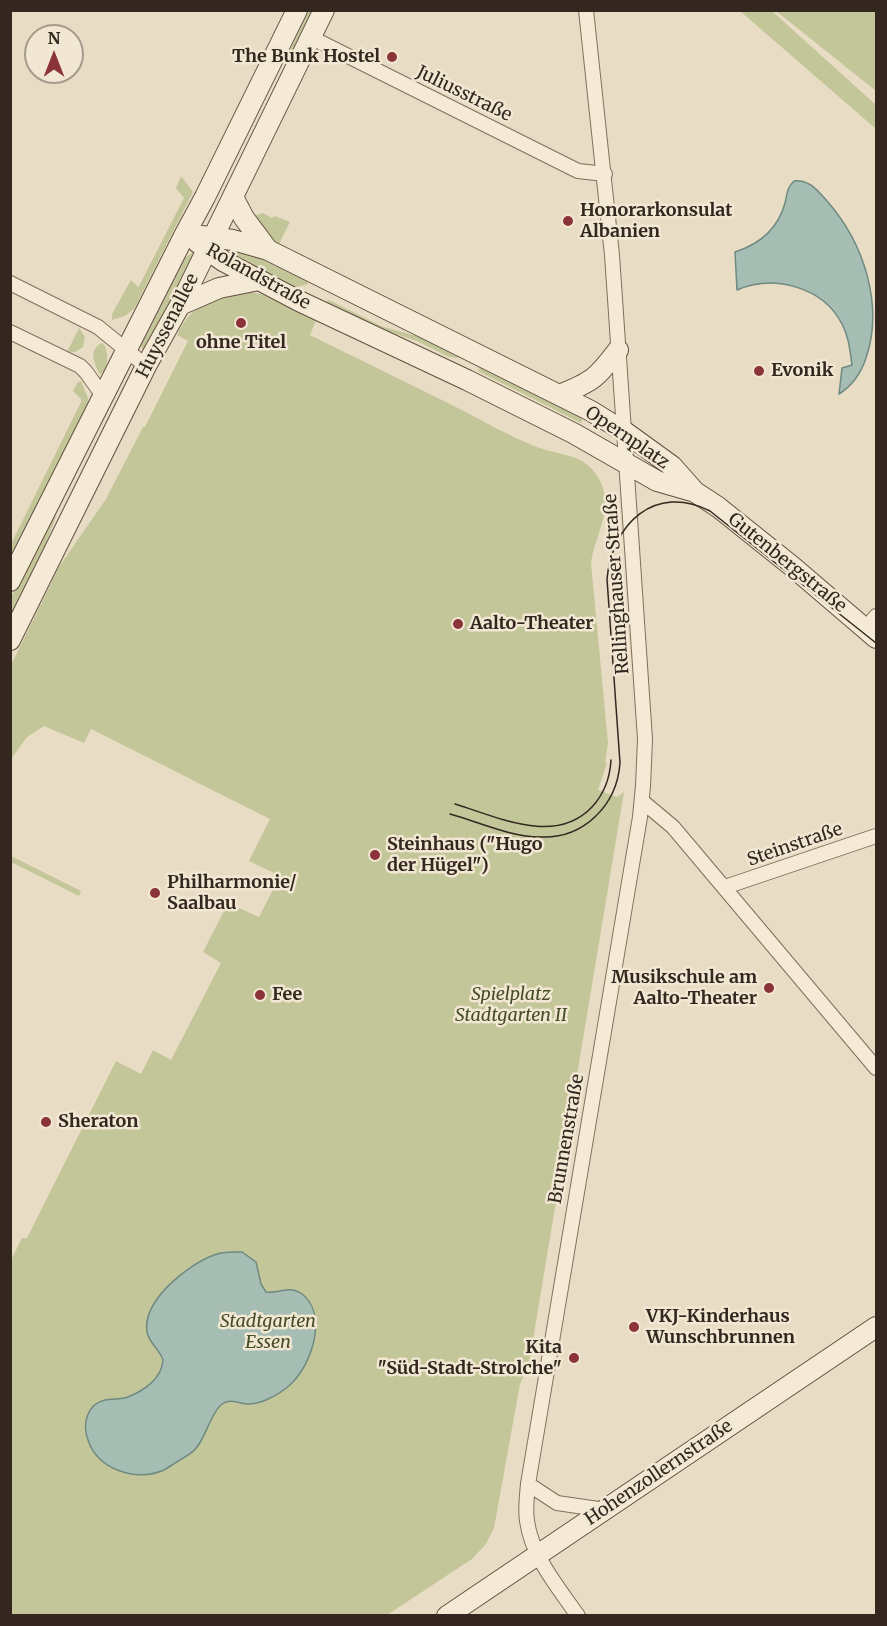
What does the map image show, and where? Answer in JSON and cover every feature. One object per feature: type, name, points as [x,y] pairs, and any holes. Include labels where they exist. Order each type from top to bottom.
[{"type":"street","name":"Huyssenallee","points":[[10,581],[297,10]]},
{"type":"street","name":"Huyssenallee","points":[[10,640],[146,366],[180,304],[324,10]]},
{"type":"street","name":"Rellinghauser Straße","points":[[586,10],[605,174],[625,432],[645,740],[642,801]]},
{"type":"street","name":"Juliusstraße","points":[[310,38],[578,171],[605,174]]},
{"type":"street","points":[[233,196],[244,218],[268,250]]},
{"type":"street","name":"Rolandstraße","points":[[185,234],[210,243],[233,240],[268,250],[324,280],[559,395]]},
{"type":"street","name":"Rolandstraße","points":[[210,243],[223,261],[299,301],[573,433]]},
{"type":"street","points":[[180,304],[219,288],[259,280]]},
{"type":"street","points":[[299,301],[324,280]]},
{"type":"street","points":[[10,283],[99,327],[146,366]]},
{"type":"street","points":[[10,332],[80,366],[103,396]]},
{"type":"street","points":[[559,395],[589,383],[603,370],[618,350]]},
{"type":"street","name":"Opernplatz","points":[[559,395],[625,432],[672,466],[695,492]]},
{"type":"street","name":"Opernplatz","points":[[573,433],[657,481],[695,492]]},
{"type":"street","name":"Gutenbergstraße","points":[[695,492],[729,515],[873,628]]},
{"type":"street","points":[[642,801],[673,827],[876,1068]]},
{"type":"street","name":"Brunnenstraße","points":[[578,1616],[538,1555],[527,1522],[528,1484],[642,801]]},
{"type":"street","name":"Steinstraße","points":[[725,887],[876,836]]},
{"type":"street","name":"Hohenzollernstraße","points":[[447,1616],[875,1330]]},
{"type":"street","points":[[528,1484],[557,1503],[606,1510]]},
{"type":"green space","points":[[307,11],[315,11],[289,62],[286,60]]},
{"type":"green space","points":[[740,11],[772,11],[876,105],[876,129]]},
{"type":"green space","points":[[776,11],[876,11],[876,91]]},
{"type":"green space","points":[[181,176],[193,192],[134,309],[125,316],[112,320],[112,314],[131,280],[139,286],[184,198],[176,188]]},
{"type":"green space","points":[[263,213],[272,218],[275,216],[290,222],[279,244],[289,250],[278,245],[253,216]]},
{"type":"green space","points":[[236,247],[307,281],[308,284],[294,288],[233,256]]},
{"type":"green space","points":[[193,252],[144,354],[139,340],[179,262]]},
{"type":"green space","name":"Stadtgarten Essen","points":[[235,290],[268,296],[287,303],[317,318],[310,335],[513,437],[541,449],[578,459],[593,470],[603,490],[605,511],[591,563],[608,743],[605,763],[607,763],[598,790],[617,797],[624,792],[529,1364],[520,1384],[494,1528],[486,1544],[472,1559],[387,1615],[11,1615],[11,1260],[22,1238],[27,1238],[116,1061],[141,1074],[153,1050],[171,1060],[221,963],[203,952],[228,903],[259,917],[280,876],[249,861],[270,819],[91,729],[84,743],[44,726],[27,737],[11,759],[11,665],[59,567],[106,499],[145,427],[188,341],[177,335],[182,325],[201,306]]},
{"type":"green space","points":[[329,300],[381,326],[437,342],[469,359],[449,357],[417,341],[372,326],[325,302]]},
{"type":"green space","points":[[79,328],[85,337],[83,347],[75,352],[67,352]]},
{"type":"green space","points":[[102,343],[106,349],[107,361],[101,374],[93,356],[95,349]]},
{"type":"green space","points":[[481,364],[584,415],[581,423],[478,371]]},
{"type":"green space","points":[[81,381],[88,403],[11,558],[11,544],[81,402],[73,391]]},
{"type":"green space","points":[[52,515],[56,516],[34,577],[11,624],[10,599]]},
{"type":"green space","points":[[11,856],[81,891],[79,896],[11,862]]},
{"type":"shaded area","points":[[794,181],[813,186],[827,201],[851,236],[867,275],[873,317],[871,338],[859,374],[839,394],[842,368],[852,365],[846,334],[834,311],[823,301],[796,287],[766,283],[737,290],[735,252],[760,240],[773,228]]},
{"type":"shaded area","points":[[242,1252],[256,1262],[261,1284],[266,1292],[297,1291],[309,1302],[316,1325],[311,1351],[300,1374],[286,1388],[266,1400],[250,1404],[232,1401],[222,1404],[215,1412],[195,1449],[164,1470],[142,1475],[119,1471],[109,1466],[93,1450],[86,1434],[86,1421],[90,1410],[99,1402],[125,1398],[140,1391],[159,1373],[163,1360],[150,1340],[147,1320],[159,1296],[192,1266],[217,1254]]},
{"type":"tram line","points":[[450,814],[518,835],[540,837],[556,836],[584,826],[605,805],[618,778],[620,763],[607,579],[617,541],[627,526],[640,514],[655,506],[671,502],[690,504],[710,511],[876,643]]},
{"type":"tram line","points":[[455,804],[526,825],[544,827],[561,825],[577,819],[600,797],[606,785],[611,760]]},
{"type":"place","name":"The Bunk Hostel","points":[[392,57]]},
{"type":"place","name":"Honorarkonsulat Albanien","points":[[568,221]]},
{"type":"place","name":"ohne Titel","points":[[241,323]]},
{"type":"place","name":"Evonik","points":[[759,371]]},
{"type":"place","name":"Aalto-Theater","points":[[458,624]]},
{"type":"place","name":"Steinhaus (\"Hugo der Hügel\")","points":[[375,855]]},
{"type":"place","name":"Philharmonie/ Saalbau","points":[[155,893]]},
{"type":"place","name":"Musikschule am Aalto-Theater","points":[[769,988]]},
{"type":"place","name":"Fee","points":[[260,995]]},
{"type":"place","name":"Sheraton","points":[[46,1122]]},
{"type":"place","name":"VKJ-Kinderhaus Wunschbrunnen","points":[[634,1327]]},
{"type":"place","name":"Kita \"Süd-Stadt-Strolche\"","points":[[574,1358]]},
{"type":"park label","name":"Spielplatz Stadtgarten II","points":[[511,1005]]}]
